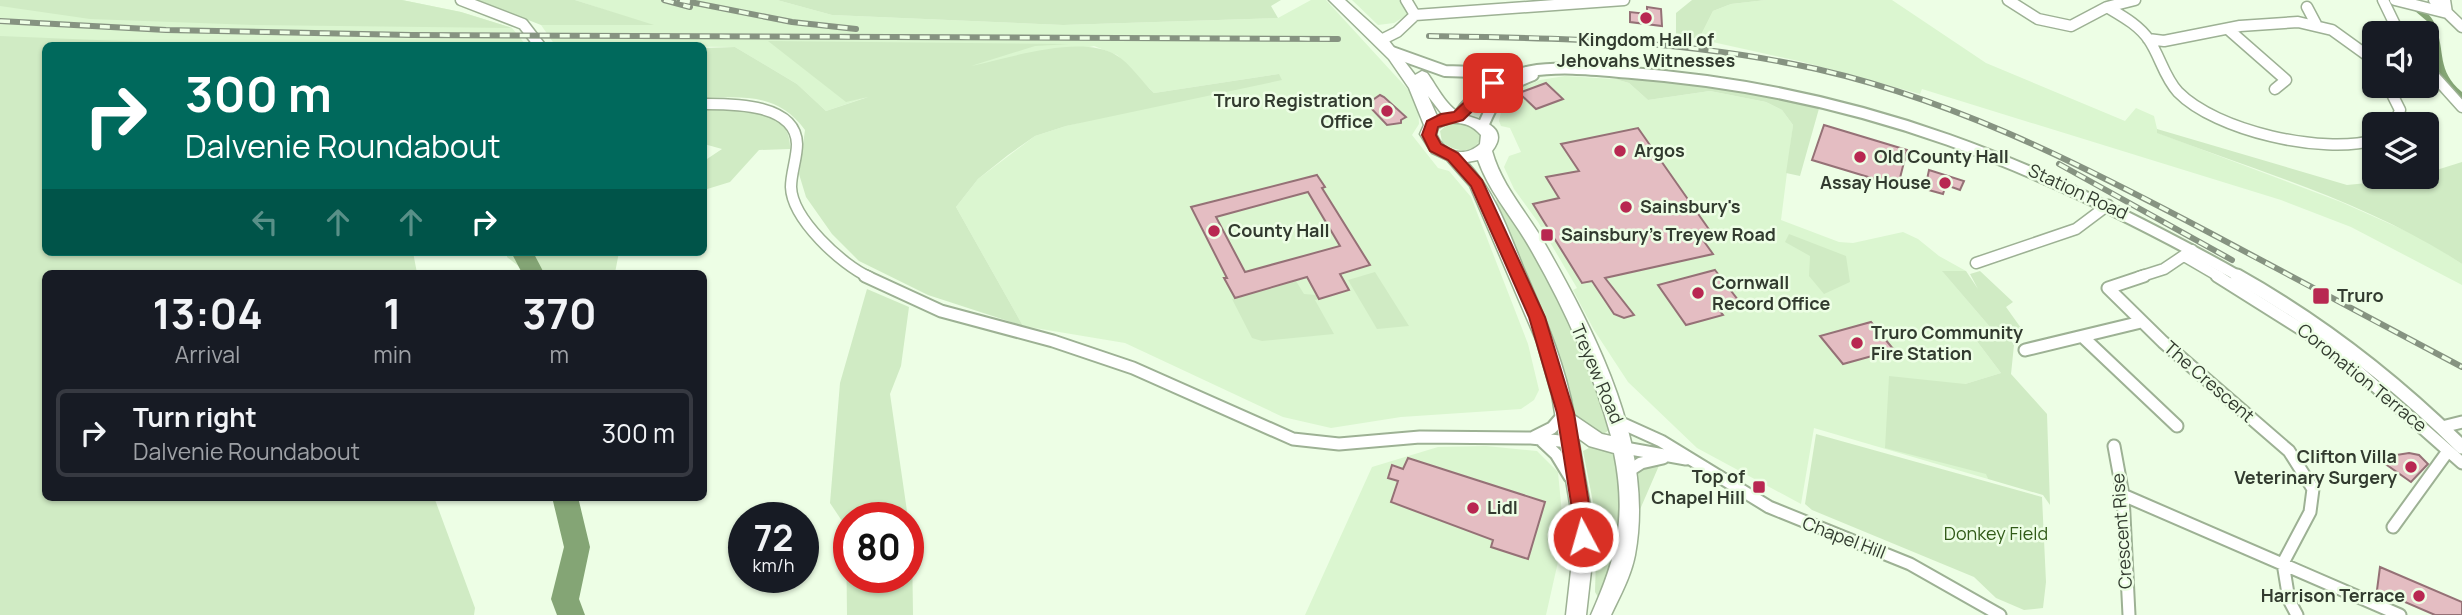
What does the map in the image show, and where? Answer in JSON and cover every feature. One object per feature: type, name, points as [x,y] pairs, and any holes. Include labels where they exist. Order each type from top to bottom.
[{"type":"highway","points":[[1336,0],[1423,77],[1441,104],[1456,117]]},
{"type":"highway","points":[[1387,46],[1421,91],[1432,125],[1428,134],[1433,145],[1453,157],[1469,157],[1484,150],[1489,141],[1483,127],[1472,120],[1456,117],[1432,125]]},
{"type":"highway","name":"Treyew Road","points":[[1484,150],[1493,181],[1530,232],[1545,260],[1599,369],[1619,422],[1625,448],[1629,496],[1625,557],[1601,615]]},
{"type":"highway","name":"Treyew Road","points":[[1453,157],[1472,177],[1483,195],[1527,292],[1546,342],[1566,416],[1583,522],[1583,553],[1576,615]]},
{"type":"highway","points":[[1566,416],[1596,440]]},
{"type":"highway","points":[[1569,442],[1596,440],[1625,448]]},
{"type":"street","points":[[461,0],[523,24],[537,42]]},
{"type":"street","points":[[1406,0],[1415,15]]},
{"type":"street","points":[[1513,73],[1445,71],[1387,46],[1415,15],[1529,3],[1624,0]]},
{"type":"street","points":[[2008,0],[2038,19],[2071,26],[2107,7],[2135,0]]},
{"type":"street","points":[[2383,0],[2393,21]]},
{"type":"street","points":[[2434,0],[2462,27]]},
{"type":"street","points":[[2445,0],[2446,13]]},
{"type":"street","points":[[2398,1],[2446,13]]},
{"type":"street","points":[[2107,7],[2148,38],[2164,41],[2268,23],[2316,24],[2350,40],[2362,50]]},
{"type":"street","points":[[2307,7],[2316,24]]},
{"type":"street","points":[[2229,30],[2286,80],[2275,89]]},
{"type":"street","points":[[2148,38],[2165,74],[2179,93],[2197,107],[2281,138],[2329,148],[2362,145]]},
{"type":"street","name":"Station Road","points":[[1483,127],[1490,104],[1504,89],[1517,81],[1550,71]]},
{"type":"street","name":"Station Road","points":[[1456,117],[1493,83],[1513,73],[1550,71],[1641,73],[1710,79],[1878,114],[1976,148],[2108,205],[2334,335],[2378,370],[2462,447]]},
{"type":"street","points":[[2439,81],[2462,107]]},
{"type":"street","points":[[707,104],[749,104],[786,120],[794,131],[797,143],[791,188],[794,203],[818,237],[834,254],[858,272],[941,311],[1052,341],[1133,368],[1293,439],[1339,444],[1420,438],[1536,438],[1569,442]]},
{"type":"street","points":[[1976,263],[2076,229],[2108,205]]},
{"type":"street","name":"The Crescent","points":[[2188,253],[2164,269],[2108,288],[2141,322],[2289,452],[2313,489],[2310,512],[2283,563]]},
{"type":"street","name":"Coronation Terrace","points":[[2188,253],[2324,342],[2462,463]]},
{"type":"street","points":[[2025,350],[2084,338],[2141,322]]},
{"type":"street","points":[[2084,338],[2178,426]]},
{"type":"street","points":[[1536,438],[1566,416]]},
{"type":"street","name":"Chapel Hill","points":[[1619,422],[1661,441],[1769,507],[1910,564],[2000,615]]},
{"type":"street","points":[[2442,427],[2462,422]]},
{"type":"street","points":[[1536,438],[1561,460],[1577,488]]},
{"type":"street","name":"Crescent Rise","points":[[2114,446],[2123,495],[2129,615]]},
{"type":"street","points":[[1625,448],[1689,459]]},
{"type":"street","points":[[2393,527],[2448,451]]},
{"type":"street","points":[[1627,472],[1641,464],[1669,457]]},
{"type":"street","points":[[2123,495],[2400,615]]},
{"type":"street","points":[[2283,563],[2289,600],[2297,615]]},
{"type":"shaded area","points":[[0,0],[402,0],[461,12],[512,28],[524,42],[42,42],[42,47],[0,47]]},
{"type":"shaded area","points":[[575,0],[777,0],[832,15],[1063,25],[1278,18],[1311,0],[1326,0],[1414,96],[1418,104],[1419,124],[1412,135],[1438,168],[1449,171],[1471,197],[1528,344],[1539,390],[1534,400],[1521,409],[1401,417],[1331,428],[1283,417],[1125,343],[1023,326],[956,207],[978,179],[1035,136],[1279,74],[1154,93],[1117,55],[1094,46],[882,92],[826,111],[797,84],[735,47],[707,47],[707,42],[553,42],[541,25],[651,25]]},
{"type":"shaded area","points":[[1352,0],[1399,0],[1410,13],[1394,23],[1378,25]]},
{"type":"shaded area","points":[[1766,0],[1892,0],[1986,63],[2125,121],[2136,108],[2154,116],[2158,133],[2341,202],[2424,239],[2462,264],[2462,285],[2351,227],[2281,200],[1922,89],[1920,94],[1803,62],[1699,39],[1713,11],[1731,4]]},
{"type":"shaded area","points":[[2402,0],[2411,0],[2433,21],[2427,21]]},
{"type":"shaded area","points":[[2439,40],[2448,76],[2462,92],[2462,99],[2447,85],[2439,73]]},
{"type":"shaded area","points":[[1565,76],[1615,79],[1629,83],[1648,100],[1710,91],[1766,102],[1782,110],[1793,125],[1781,220],[1839,242],[1853,243],[1903,232],[1966,271],[1943,272],[1996,334],[1976,340],[2001,373],[1965,384],[1988,479],[1814,428],[1801,504],[1697,448],[1628,382],[1594,330],[1573,290],[1577,288],[1538,222],[1514,189],[1504,167],[1509,156],[1521,152],[1510,128],[1501,126],[1499,121],[1504,100],[1521,88],[1540,80]]},
{"type":"shaded area","points":[[1486,446],[1537,451],[1558,472],[1564,535],[1546,615],[1305,615],[1372,467],[1438,447]]},
{"type":"green space","points":[[0,0],[402,0],[461,12],[512,28],[254,25],[90,19],[0,6]]},
{"type":"green space","points":[[478,0],[575,0],[654,25],[541,25]]},
{"type":"green space","points":[[777,0],[1281,0],[1271,6],[1278,18],[1063,25],[832,15]]},
{"type":"green space","points":[[1692,0],[1766,0],[1731,4],[1713,11],[1699,39],[1676,34],[1676,13]]},
{"type":"green space","points":[[0,36],[146,42],[42,42],[42,256],[414,256],[416,270],[42,270],[42,501],[435,501],[475,608],[474,615],[0,615]]},
{"type":"green space","points":[[768,41],[1071,44],[1035,46],[971,66],[1065,47],[1101,49],[1121,58],[1154,93],[1279,74],[1282,80],[1066,126],[1035,136],[978,179],[956,207],[1023,326],[928,295],[859,261],[832,234],[806,197],[799,174],[805,130],[795,118],[772,103],[746,98],[707,98],[707,48],[735,47],[797,84],[826,111],[868,97],[846,102]]},
{"type":"green space","points":[[1615,79],[1696,82],[1820,105],[1800,176],[1786,173],[1793,125],[1782,110],[1766,102],[1710,91],[1648,100],[1629,83]]},
{"type":"green space","points":[[707,107],[745,109],[772,117],[782,124],[788,135],[790,149],[759,150],[730,182],[707,189],[707,159],[722,149],[707,145]]},
{"type":"green space","points":[[1458,123],[1472,127],[1480,134],[1481,138],[1474,147],[1458,150],[1442,142],[1440,131],[1447,125]]},
{"type":"green space","points":[[2157,129],[2347,185],[2362,184],[2362,189],[2439,189],[2439,169],[2462,162],[2462,264],[2427,242],[2352,206],[2157,133]]},
{"type":"green space","points":[[1501,199],[1530,245],[1585,353],[1612,428],[1602,435],[1575,419],[1545,317],[1494,201]]},
{"type":"green space","points":[[1789,234],[1846,256],[1850,282],[1824,294],[1809,276],[1810,256],[1785,242]]},
{"type":"green space","points":[[618,256],[616,270],[523,270],[507,257]]},
{"type":"green space","points":[[1942,271],[1966,271],[1978,289],[1970,274],[1980,271],[2013,302],[2006,307],[2021,328],[2009,334],[2004,330],[2014,345],[2011,374],[2047,414],[2050,505],[2043,495],[1988,479],[1986,474],[1885,448],[1889,376],[1965,384],[2001,373],[1976,340],[1996,334]]},
{"type":"green space","points":[[1375,272],[1409,326],[1377,329],[1348,280]]},
{"type":"green space","points":[[1296,281],[1304,294],[1316,295],[1319,299],[1315,300],[1334,334],[1262,341],[1252,338],[1232,299]]},
{"type":"green space","points":[[867,289],[909,307],[901,366],[890,394],[906,502],[833,502],[833,508],[830,503],[840,383]]},
{"type":"green space","name":"Donkey Field","points":[[1816,434],[2042,497],[2046,582],[2043,608],[2024,610],[1996,598],[1974,577],[1812,510],[1805,504]]},
{"type":"green space","points":[[1591,447],[1619,453],[1623,518],[1604,596],[1598,597],[1595,592],[1597,523],[1583,451]]},
{"type":"green space","points":[[1661,461],[1635,521],[1636,474],[1640,468]]},
{"type":"green space","points":[[847,593],[913,593],[913,615],[847,615]]},
{"type":"building","name":"Kingdom Hall of Jehovahs Witnesses","points":[[1647,7],[1661,9],[1662,26],[1630,22],[1630,12],[1647,14]]},
{"type":"building","points":[[1546,83],[1563,99],[1536,109],[1519,93]]},
{"type":"building","name":"Truro Registration Office","points":[[1380,95],[1406,117],[1401,123],[1387,125],[1367,104]]},
{"type":"building","name":"Old County Hall","points":[[1824,125],[1907,150],[1898,186],[1812,160]]},
{"type":"building","name":"Sainsbury's","points":[[1638,128],[1715,238],[1703,240],[1713,254],[1605,278],[1634,315],[1624,318],[1614,314],[1592,281],[1582,283],[1533,204],[1559,198],[1546,177],[1579,171],[1561,144]]},
{"type":"building","name":"Assay House","points":[[1929,170],[1964,181],[1960,190],[1946,185],[1943,194],[1925,189]]},
{"type":"building","name":"County Hall","points":[[1317,175],[1325,187],[1322,188],[1370,265],[1340,274],[1349,290],[1319,299],[1307,277],[1235,298],[1191,207]],"holes":[[[1308,192],[1340,246],[1245,272],[1216,217]]]},
{"type":"building","name":"Cornwall Record Office","points":[[1715,270],[1738,300],[1716,306],[1723,315],[1686,325],[1658,285]]},
{"type":"building","name":"Truro Community Fire Station","points":[[1871,322],[1894,350],[1843,364],[1820,336]]},
{"type":"building","name":"Clifton Villa Veterinary Surgery","points":[[2409,453],[2419,455],[2428,464],[2411,482],[2377,458]]},
{"type":"building","name":"Lidl","points":[[1408,458],[1545,502],[1528,559],[1491,547],[1493,540],[1391,502],[1398,481],[1388,478],[1392,465],[1403,469]]},
{"type":"building","name":"Harrison Terrace","points":[[2380,567],[2462,602],[2462,615],[2435,615],[2377,590]]},
{"type":"waterway","points":[[524,256],[531,270]]},
{"type":"waterway","points":[[566,501],[577,547],[565,599],[571,615]]},
{"type":"railway","points":[[664,0],[690,7]]},
{"type":"railway","points":[[680,0],[792,22],[856,29]]},
{"type":"railway","points":[[0,21],[166,30],[411,35],[1338,39]]},
{"type":"railway","points":[[1429,36],[1611,41],[1701,49],[1793,64],[1903,93],[1956,112],[2061,157],[2462,367]]},
{"type":"railway","points":[[2059,164],[2232,260]]},
{"type":"place","name":"Kingdom Hall of Jehovahs Witnesses","points":[[1646,18]]},
{"type":"place","name":"Truro Registration Office","points":[[1387,111]]},
{"type":"place","name":"Argos","points":[[1620,151]]},
{"type":"place","name":"Old County Hall","points":[[1860,157]]},
{"type":"place","name":"Assay House","points":[[1945,183]]},
{"type":"place","name":"Sainsbury's","points":[[1626,207]]},
{"type":"place","name":"County Hall","points":[[1214,231]]},
{"type":"place","name":"Sainsbury's Treyew Road","points":[[1547,235]]},
{"type":"place","name":"Cornwall Record Office","points":[[1698,293]]},
{"type":"place","name":"Truro","points":[[2321,296]]},
{"type":"place","name":"Truro Community Fire Station","points":[[1857,343]]},
{"type":"place","name":"Clifton Villa Veterinary Surgery","points":[[2411,467]]},
{"type":"place","name":"Top of Chapel Hill","points":[[1759,487]]},
{"type":"place","name":"Lidl","points":[[1473,508]]},
{"type":"place","name":"Harrison Terrace","points":[[2419,596]]},
{"type":"route","points":[[1493,83],[1461,110],[1458,117],[1438,120],[1428,134],[1436,148],[1453,157],[1477,183],[1537,317],[1565,413],[1583,522],[1583,537]]}]
